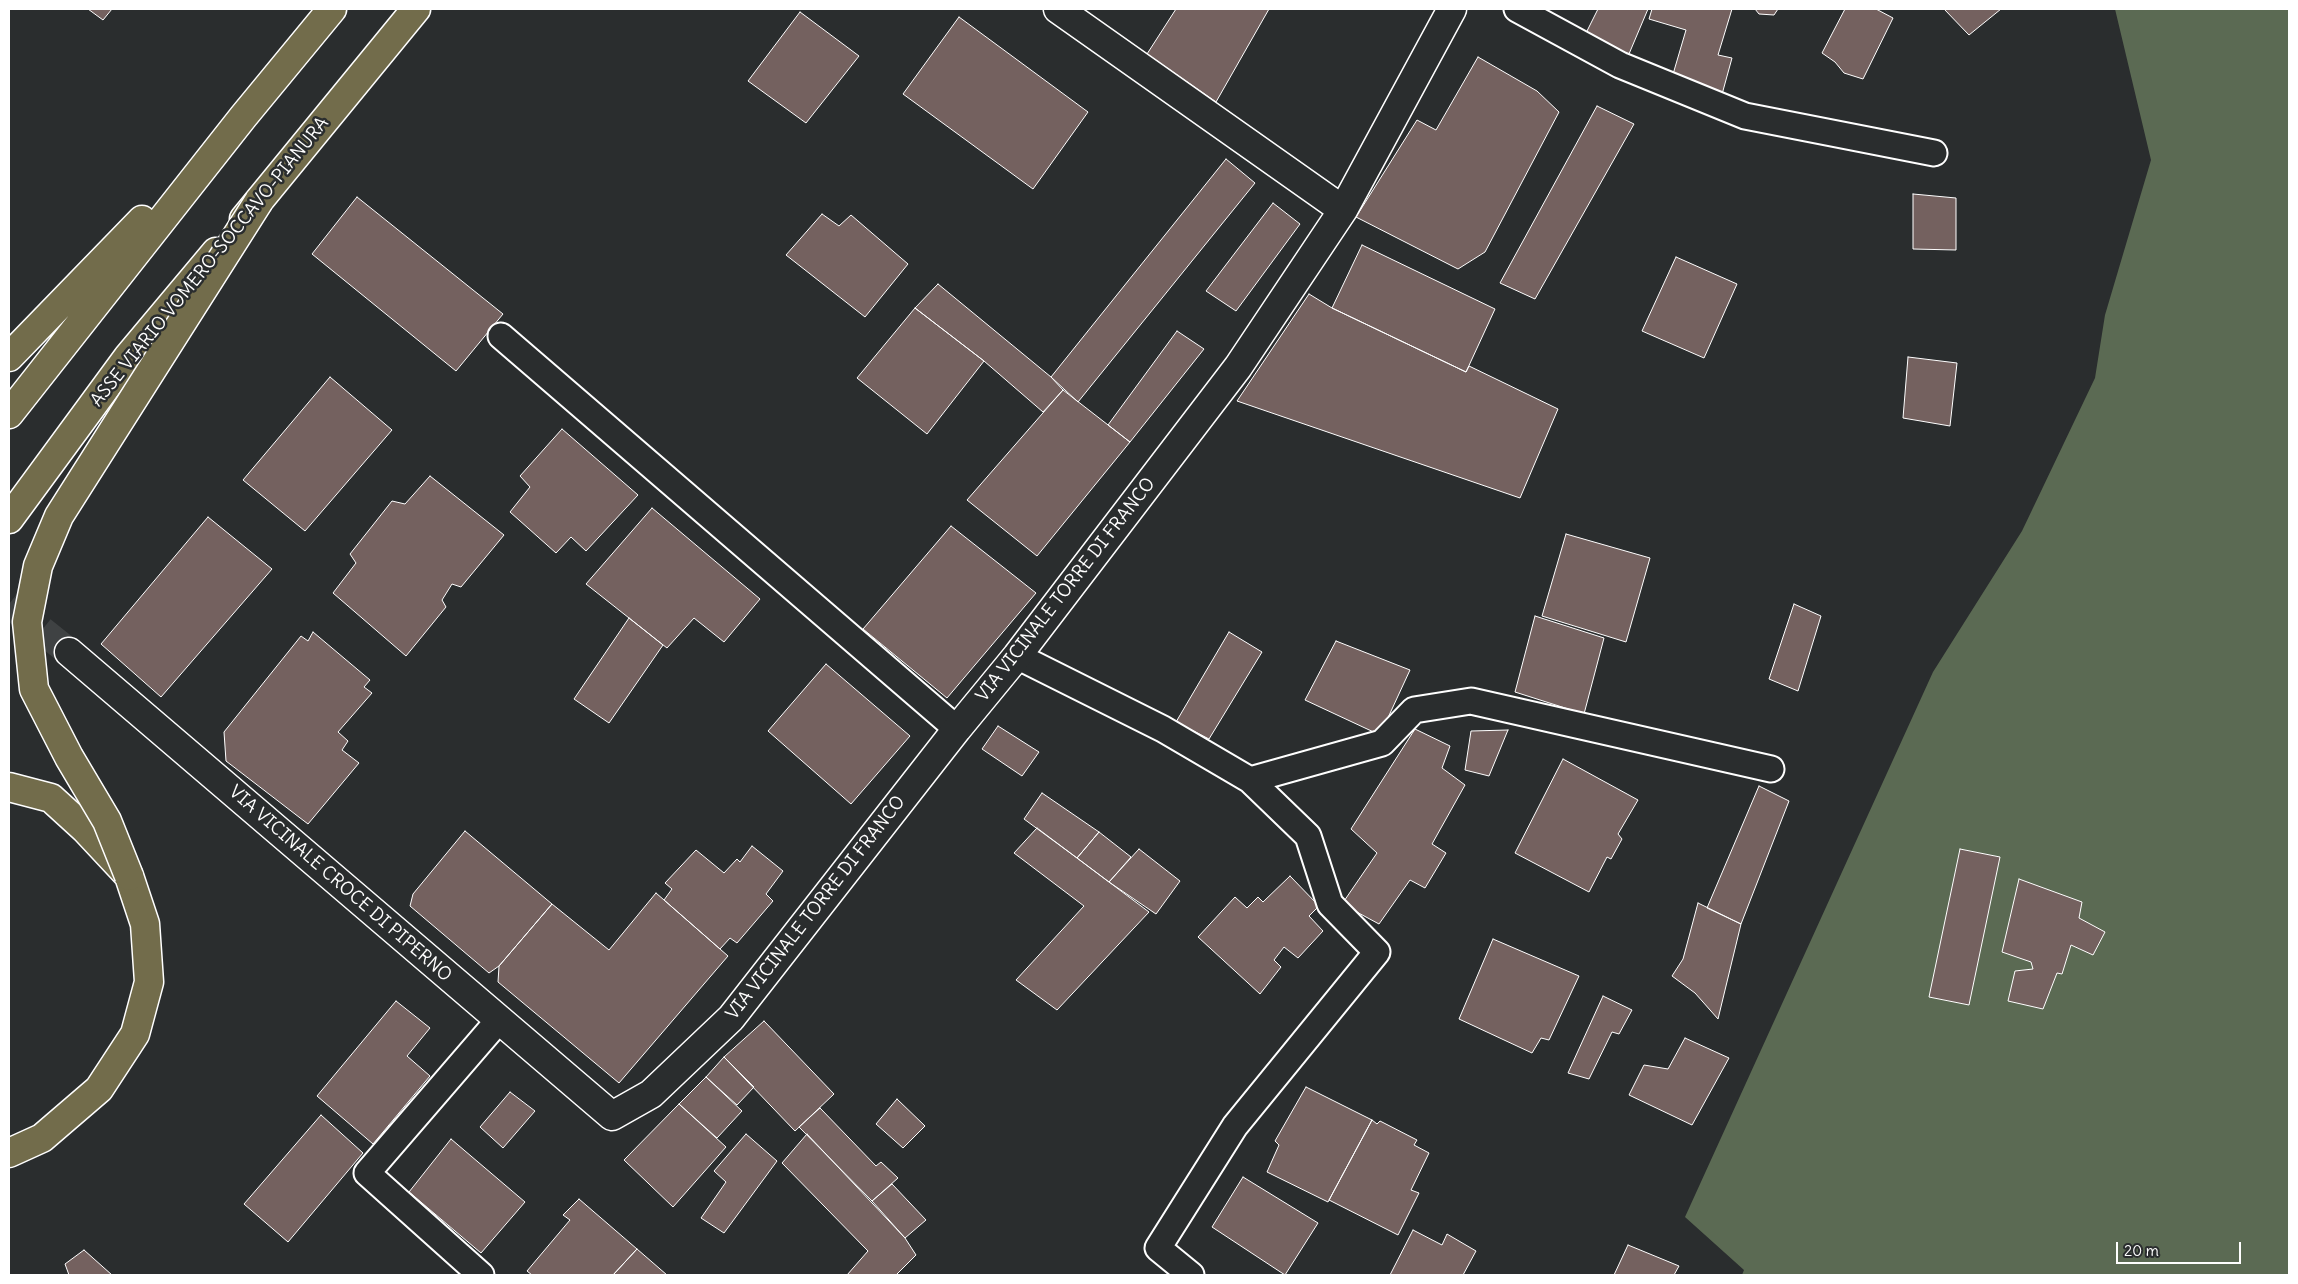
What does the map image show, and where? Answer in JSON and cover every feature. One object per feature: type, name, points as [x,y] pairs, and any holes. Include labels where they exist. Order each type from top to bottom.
[{"type":"highway","points":[[9,414],[243,117],[332,9]]},
{"type":"highway","name":"ASSE VIARIO VOMERO-SOCCAVO-PIANURA","points":[[9,519],[128,357],[416,9]]},
{"type":"highway","points":[[9,357],[243,117]]},
{"type":"highway","points":[[9,1153],[42,1138],[99,1089],[135,1034],[149,982],[144,924],[129,876],[107,821],[69,757],[34,689],[27,622],[38,566],[59,516],[259,201]]},
{"type":"highway","points":[[9,787],[51,798],[86,829],[129,876]]},
{"type":"street","points":[[1058,9],[1343,210]]},
{"type":"street","name":"VIA VICINALE TORRE DI FRANCO","points":[[612,1116],[651,1094],[731,1018],[957,729],[1017,656],[1238,367],[1343,210],[1452,9]]},
{"type":"street","name":"VIA VICINALE CROCE DI PIPERNO","points":[[69,652],[612,1116]]},
{"type":"lane","points":[[1517,9],[1620,65],[1745,116],[1934,153]]},
{"type":"lane","points":[[501,336],[957,729]]},
{"type":"lane","points":[[1017,656],[1163,729],[1250,780],[1308,836],[1330,904],[1377,952],[1235,1126],[1158,1248],[1191,1275]]},
{"type":"lane","points":[[1250,780],[1382,742],[1414,710],[1471,701],[1771,768]]},
{"type":"lane","points":[[481,1275],[367,1173],[499,1020]]},
{"type":"green space","points":[[2115,9],[2289,9],[2289,1275],[1742,1275],[1744,1270],[1685,1217],[1933,672],[2022,531],[2095,378],[2105,315],[2151,160]]},
{"type":"building","points":[[88,9],[112,9],[103,20]]},
{"type":"building","points":[[1176,9],[1269,9],[1216,102],[1147,54]]},
{"type":"building","points":[[1598,9],[1648,9],[1626,61],[1583,39]]},
{"type":"building","points":[[1652,9],[1732,9],[1718,55],[1732,58],[1721,98],[1671,81],[1686,30],[1649,19]]},
{"type":"building","points":[[1755,9],[1778,9],[1774,15],[1759,14]]},
{"type":"building","points":[[1845,9],[1876,9],[1893,18],[1863,79],[1844,73],[1835,62],[1822,53]]},
{"type":"building","points":[[1944,9],[2001,9],[1969,35]]},
{"type":"building","points":[[800,12],[859,56],[806,123],[748,81]]},
{"type":"building","points":[[959,17],[1088,112],[1033,189],[903,94]]},
{"type":"building","points":[[1478,57],[1537,91],[1559,112],[1485,252],[1458,269],[1356,217],[1417,120],[1436,130]]},
{"type":"building","points":[[1597,106],[1634,124],[1535,299],[1500,283]]},
{"type":"building","points":[[1226,159],[1255,183],[1078,402],[1051,377]]},
{"type":"building","points":[[1913,194],[1956,198],[1956,250],[1913,249]]},
{"type":"building","points":[[357,197],[503,314],[456,371],[312,254]]},
{"type":"building","points":[[1273,203],[1300,224],[1236,311],[1206,291]]},
{"type":"building","points":[[822,214],[839,226],[851,215],[908,264],[865,317],[786,255]]},
{"type":"building","points":[[1362,245],[1495,309],[1466,372],[1332,308]]},
{"type":"building","points":[[1676,257],[1737,284],[1704,358],[1642,331]]},
{"type":"building","points":[[938,284],[1051,377],[1063,390],[1043,412],[984,361],[915,308]]},
{"type":"building","points":[[1309,294],[1332,308],[1466,372],[1469,366],[1558,409],[1520,498],[1237,401]]},
{"type":"building","points":[[915,308],[984,361],[927,434],[857,378]]},
{"type":"building","points":[[1177,331],[1204,349],[1130,442],[1108,425]]},
{"type":"building","points":[[1908,357],[1957,363],[1950,426],[1903,418]]},
{"type":"building","points":[[330,377],[392,430],[305,531],[243,480]]},
{"type":"building","points":[[1063,390],[1130,442],[1037,556],[967,500]]},
{"type":"building","points":[[562,429],[638,495],[586,551],[571,537],[556,553],[510,512],[530,487],[520,476]]},
{"type":"building","points":[[430,476],[504,535],[461,587],[452,584],[442,600],[446,607],[406,656],[333,593],[356,563],[350,554],[392,501],[405,504]]},
{"type":"building","points":[[652,508],[760,599],[724,642],[694,618],[667,648],[586,584]]},
{"type":"building","points":[[208,517],[272,569],[161,697],[101,644]]},
{"type":"building","points":[[951,526],[1036,593],[947,698],[863,629]]},
{"type":"building","points":[[1566,534],[1650,558],[1626,642],[1542,616]]},
{"type":"building","points":[[1794,604],[1821,616],[1798,691],[1769,679]]},
{"type":"building","points":[[1535,616],[1604,638],[1584,714],[1515,692]]},
{"type":"building","points":[[629,618],[663,645],[609,723],[574,699]]},
{"type":"building","points":[[313,632],[370,680],[364,687],[372,693],[338,732],[348,741],[342,750],[359,763],[308,824],[226,761],[224,732],[301,636],[308,641]]},
{"type":"building","points":[[1229,632],[1262,652],[1209,739],[1176,722]]},
{"type":"building","points":[[1336,641],[1410,670],[1380,735],[1305,700]]},
{"type":"building","points":[[826,664],[910,736],[851,804],[768,731]]},
{"type":"building","points":[[998,726],[1039,752],[1022,776],[982,749]]},
{"type":"building","points":[[1415,729],[1450,746],[1442,768],[1465,785],[1432,844],[1446,853],[1425,888],[1410,880],[1379,924],[1342,904],[1377,853],[1351,829]]},
{"type":"building","points":[[1508,730],[1489,776],[1465,770],[1471,731]]},
{"type":"building","points":[[1563,759],[1638,800],[1618,834],[1622,839],[1611,859],[1607,857],[1589,892],[1515,853]]},
{"type":"building","points":[[1759,786],[1789,801],[1741,924],[1707,908]]},
{"type":"building","points":[[1042,793],[1099,832],[1077,858],[1024,819]]},
{"type":"building","points":[[1037,828],[1149,912],[1057,1010],[1016,980],[1084,906],[1014,853]]},
{"type":"building","points":[[465,831],[552,904],[499,966],[489,973],[410,906],[413,894]]},
{"type":"building","points":[[1099,832],[1131,857],[1109,882],[1077,858]]},
{"type":"building","points":[[752,846],[783,871],[766,894],[773,901],[737,943],[730,938],[720,949],[664,900],[672,889],[665,883],[696,850],[724,873],[737,859],[740,862]]},
{"type":"building","points":[[1139,849],[1180,881],[1156,914],[1109,882]]},
{"type":"building","points":[[1960,849],[2000,857],[1969,1005],[1929,997]]},
{"type":"building","points":[[1290,876],[1319,906],[1309,916],[1323,931],[1298,958],[1284,947],[1274,960],[1281,967],[1260,994],[1198,937],[1235,897],[1247,908],[1258,897],[1263,902]]},
{"type":"building","points":[[2019,879],[2082,902],[2079,918],[2105,932],[2093,955],[2071,945],[2062,974],[2057,973],[2043,1009],[2008,1001],[2015,971],[2033,969],[2031,962],[2002,952]]},
{"type":"building","points":[[656,893],[728,956],[619,1083],[498,982],[499,966],[552,904],[609,950]]},
{"type":"building","points":[[1698,903],[1741,924],[1718,1019],[1695,993],[1672,976],[1683,959]]},
{"type":"building","points":[[1493,939],[1579,976],[1549,1040],[1541,1038],[1532,1053],[1459,1019]]},
{"type":"building","points":[[1603,996],[1632,1010],[1619,1034],[1612,1032],[1589,1079],[1568,1073]]},
{"type":"building","points":[[396,1001],[430,1028],[407,1056],[430,1076],[373,1144],[317,1096]]},
{"type":"building","points":[[764,1021],[834,1094],[795,1131],[724,1057]]},
{"type":"building","points":[[1685,1038],[1729,1058],[1692,1125],[1629,1095],[1644,1065],[1668,1069]]},
{"type":"building","points":[[724,1057],[754,1087],[737,1105],[706,1077]]},
{"type":"building","points":[[706,1077],[742,1111],[717,1138],[679,1104]]},
{"type":"building","points":[[1306,1087],[1372,1120],[1328,1202],[1267,1172],[1279,1145],[1275,1141]]},
{"type":"building","points":[[510,1092],[535,1111],[503,1148],[480,1127]]},
{"type":"building","points":[[897,1099],[925,1126],[903,1148],[876,1124]]},
{"type":"building","points":[[679,1104],[726,1147],[673,1207],[624,1160]]},
{"type":"building","points":[[820,1108],[876,1166],[881,1162],[898,1178],[872,1201],[799,1127]]},
{"type":"building","points":[[321,1115],[363,1153],[288,1242],[244,1204]]},
{"type":"building","points":[[1372,1120],[1377,1124],[1380,1121],[1417,1140],[1414,1145],[1429,1153],[1411,1190],[1419,1193],[1398,1235],[1329,1200]]},
{"type":"building","points":[[746,1134],[777,1161],[724,1233],[701,1218],[726,1182],[714,1171]]},
{"type":"building","points":[[807,1134],[905,1238],[916,1255],[896,1275],[847,1275],[868,1251],[782,1163]]},
{"type":"building","points":[[451,1139],[525,1202],[481,1253],[409,1192]]},
{"type":"building","points":[[1243,1177],[1318,1223],[1285,1275],[1212,1227]]},
{"type":"building","points":[[892,1184],[926,1220],[905,1238],[872,1201]]},
{"type":"building","points":[[579,1199],[637,1249],[613,1275],[532,1275],[527,1271],[570,1220],[563,1215]]},
{"type":"building","points":[[1413,1230],[1442,1245],[1447,1234],[1476,1251],[1463,1275],[1390,1275]]},
{"type":"building","points":[[1628,1245],[1679,1266],[1674,1275],[1614,1275]]},
{"type":"building","points":[[637,1249],[667,1275],[613,1275]]},
{"type":"building","points":[[84,1250],[112,1275],[69,1275],[65,1264]]},
{"type":"tunnel","points":[[9,604],[69,652]]}]
